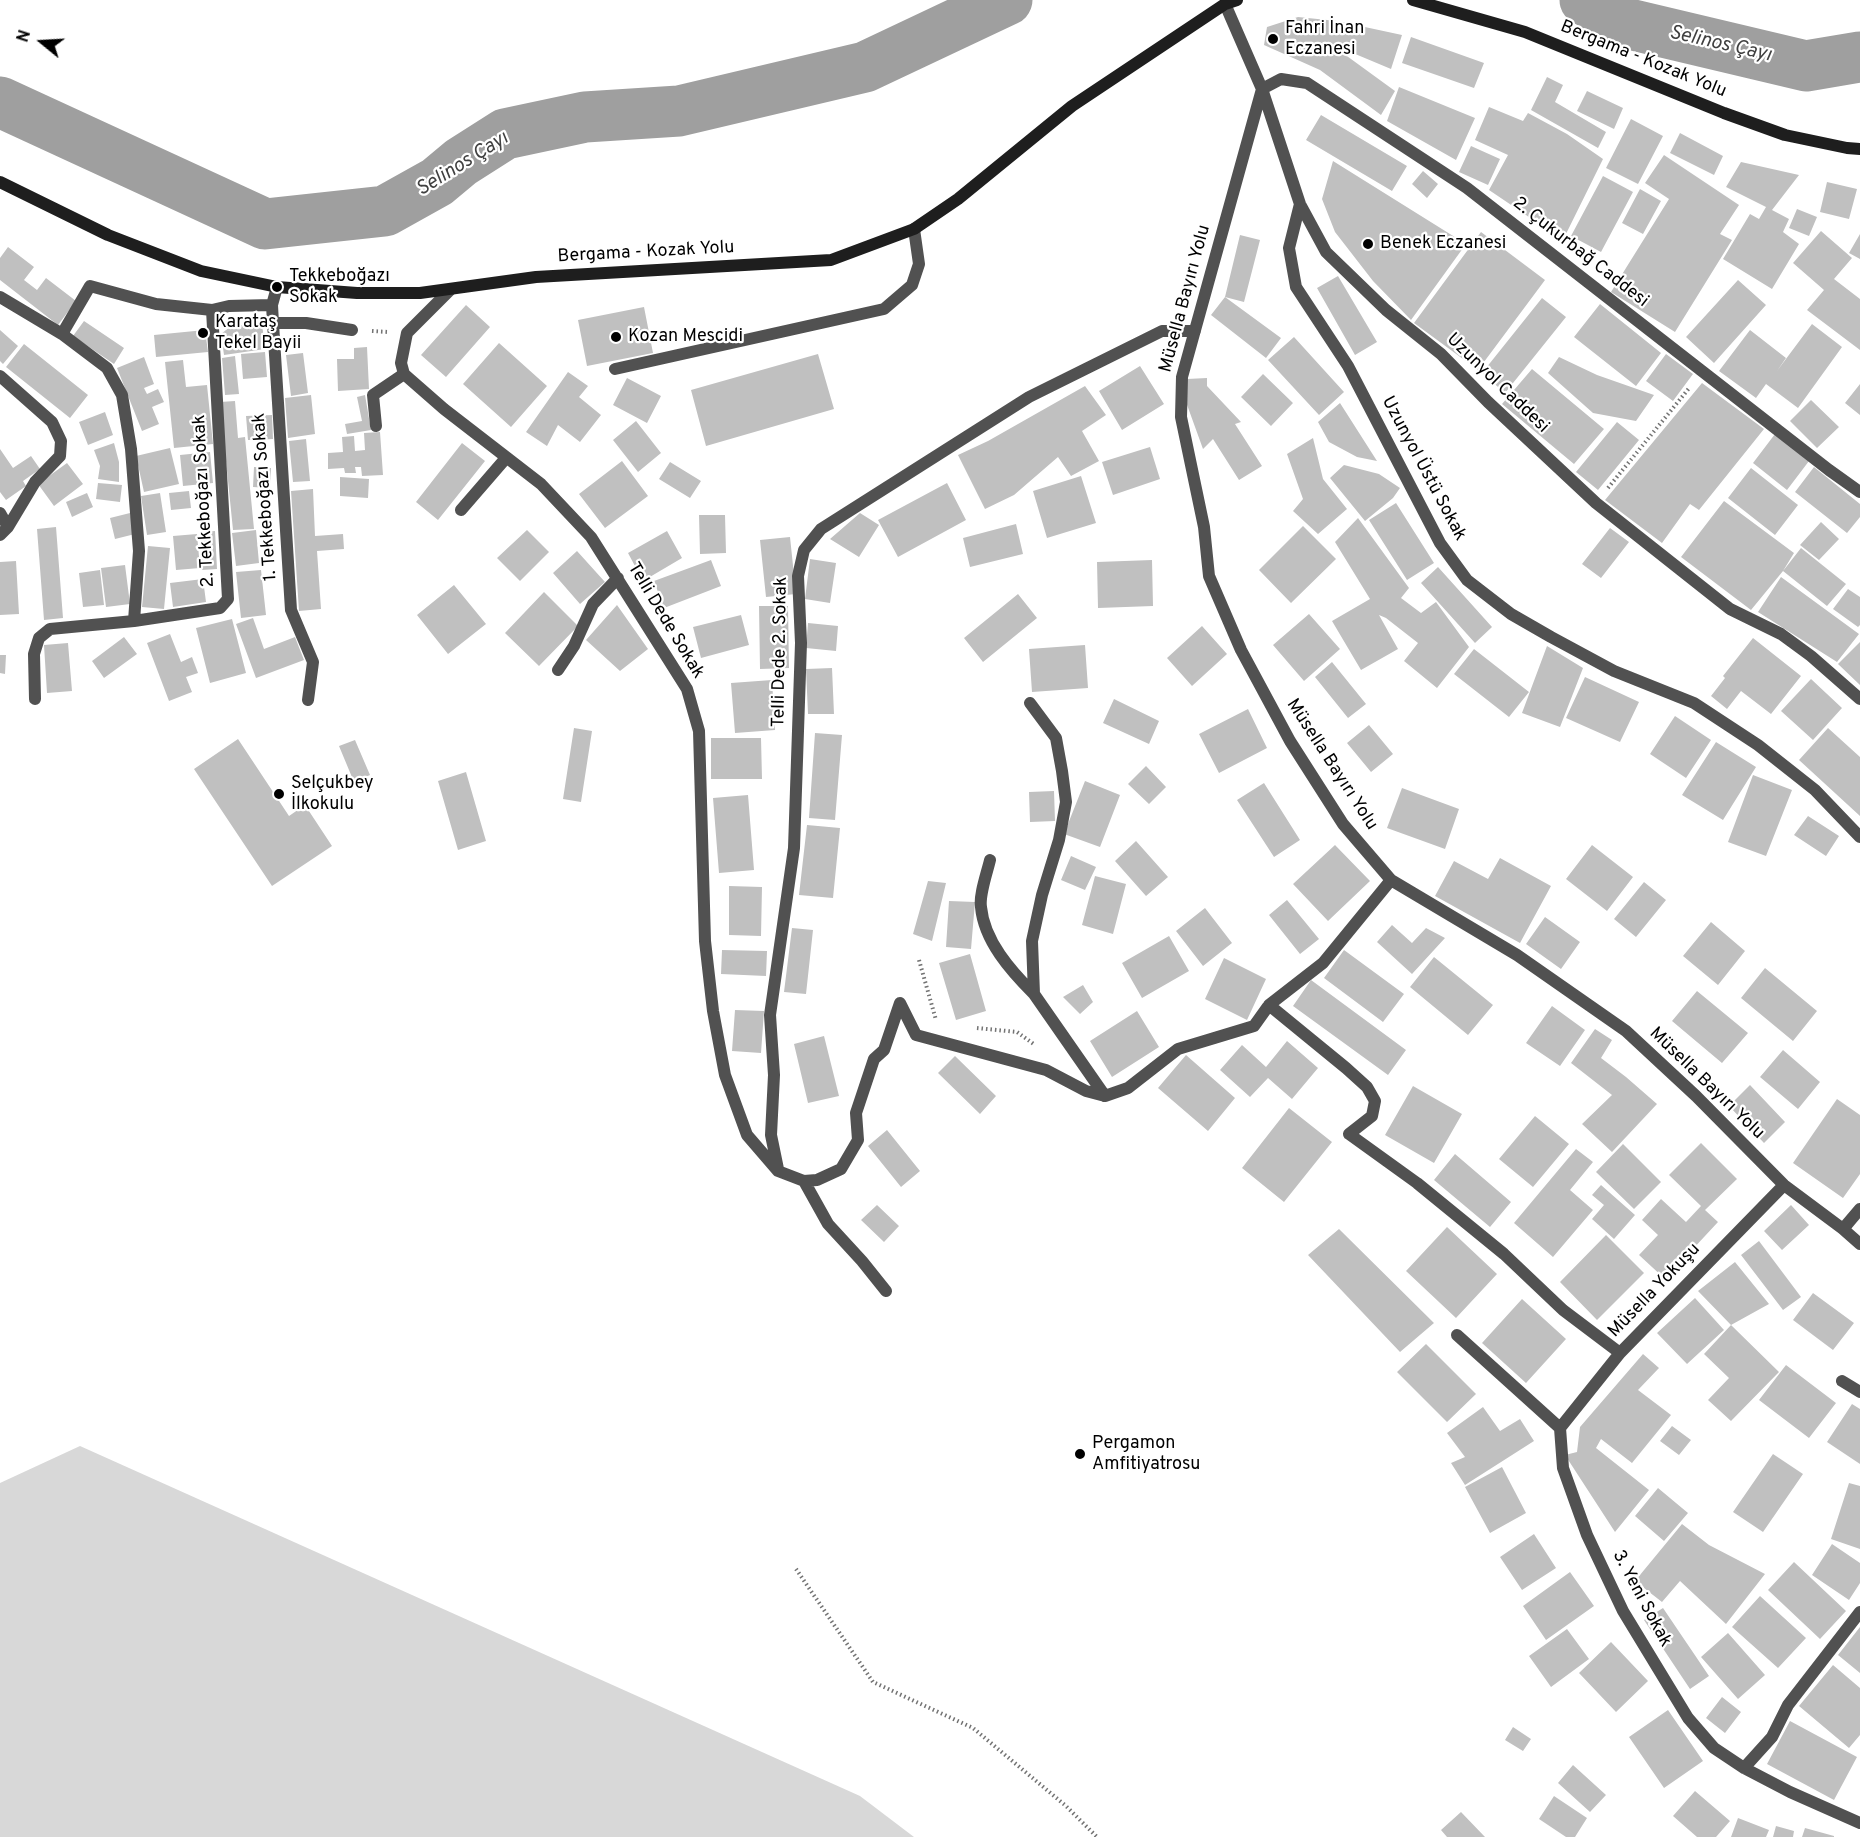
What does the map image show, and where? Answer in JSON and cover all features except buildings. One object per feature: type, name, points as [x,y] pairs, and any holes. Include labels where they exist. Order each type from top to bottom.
[{"type":"main road","name":"Bergama - Kozak Yolu","points":[[1413,0],[1525,32],[1724,113],[1785,135],[1860,149]]},
{"type":"main road","name":"Bergama - Kozak Yolu","points":[[0,182],[108,235],[201,271],[277,287],[357,293],[420,293],[536,277],[831,260],[914,229],[958,199],[1072,106],[1231,2]]},
{"type":"street","name":"Uzunyol Caddesi","points":[[1231,2],[1300,204],[1326,252],[1386,310],[1441,354],[1488,402],[1596,503],[1730,609],[1781,634],[1811,656],[1860,699]]},
{"type":"street","name":"2. Çukurbağ Caddesi","points":[[1262,89],[1281,79],[1307,83],[1467,188],[1860,492]]},
{"type":"street","name":"Müsella Bayırı Yolu","points":[[1262,89],[1182,377],[1181,417],[1204,527],[1209,576],[1241,650],[1290,741],[1343,824],[1391,880],[1517,955],[1626,1031],[1696,1096],[1784,1185],[1860,1244]]},
{"type":"street","name":"Uzunyol Üstü Sokak","points":[[1300,204],[1289,248],[1296,287],[1348,366],[1440,543],[1467,580],[1511,614],[1551,637],[1614,671],[1694,703],[1758,745],[1815,790],[1860,837]]},
{"type":"street","points":[[615,369],[885,309],[912,285],[919,264],[914,229]]},
{"type":"street","points":[[63,334],[90,286],[156,304],[212,310],[229,306],[272,305]]},
{"type":"street","name":"1. Tekkeboğazı Sokak","points":[[277,287],[272,305],[291,610],[313,662],[308,700]]},
{"type":"street","points":[[376,426],[373,394],[399,378],[407,333],[450,290]]},
{"type":"street","points":[[0,297],[63,334],[107,368],[122,395],[131,449],[139,551],[134,621]]},
{"type":"street","name":"2. Tekkeboğazı Sokak","points":[[34,699],[34,654],[39,638],[50,629],[134,621],[220,608],[228,599],[212,310]]},
{"type":"street","points":[[273,323],[306,323],[352,330]]},
{"type":"street","name":"Telli Dede 2. Sokak","points":[[778,1170],[771,1135],[774,1075],[770,1015],[794,848],[801,643],[798,576],[804,550],[821,529],[1029,397],[1162,331],[1195,331]]},
{"type":"street","points":[[0,376],[52,422],[61,441],[60,456],[35,482],[4,531]]},
{"type":"street","name":"Telli Dede Sokak","points":[[399,378],[444,409],[541,484],[591,537],[687,689],[699,731],[705,941],[713,1011],[725,1075],[747,1135],[778,1170]]},
{"type":"street","points":[[461,510],[506,458]]},
{"type":"street","points":[[0,513],[4,531]]},
{"type":"street","points":[[558,670],[574,646],[593,604],[618,578]]},
{"type":"street","points":[[1030,703],[1056,738],[1065,802],[1059,840],[1042,895],[1032,941],[1034,994]]},
{"type":"street","points":[[990,860],[980,905],[986,928],[1012,973],[1034,994],[1105,1096]]},
{"type":"street","points":[[778,1170],[804,1181],[817,1180],[841,1169],[858,1140],[856,1113],[874,1059],[884,1050],[900,1003],[916,1035],[1046,1070],[1086,1091],[1105,1096],[1128,1088],[1178,1049],[1254,1026],[1269,1005],[1323,963],[1391,880]]},
{"type":"street","points":[[1269,1005],[1367,1087],[1375,1101],[1372,1116],[1349,1134],[1417,1183],[1504,1254],[1563,1310],[1620,1353]]},
{"type":"street","points":[[804,1181],[828,1224],[886,1291]]},
{"type":"street","name":"Müsella Yokuşu","points":[[1560,1428],[1620,1353],[1784,1185]]},
{"type":"street","points":[[1843,1229],[1860,1209]]},
{"type":"street","points":[[1457,1335],[1560,1428]]},
{"type":"street","points":[[1842,1381],[1860,1392]]},
{"type":"street","name":"3. Yeni Sokak","points":[[1560,1428],[1563,1468],[1587,1535],[1623,1611],[1688,1718],[1714,1748],[1744,1768],[1860,1824]]},
{"type":"street","points":[[1744,1768],[1772,1737],[1788,1705],[1860,1612]]},
{"type":"path","points":[[1596,503],[1703,371]]},
{"type":"path","points":[[919,960],[938,1027]]},
{"type":"path","points":[[967,1028],[1017,1032],[1042,1050]]},
{"type":"path","points":[[796,1569],[873,1682],[973,1728],[1066,1806],[1097,1837]]},
{"type":"shaded area","points":[[80,1446],[860,1796],[914,1837],[0,1837],[0,1483]]},
{"type":"waterway","name":"Selinos Çayı","points":[[0,102],[265,224],[385,211],[437,182],[461,162],[505,134],[585,117],[679,111],[865,67],[1007,0]]},
{"type":"waterway","name":"Selinos Çayı","points":[[1585,0],[1629,24],[1806,66],[1860,57]]},
{"type":"place","name":"Fahri İnan Eczanesi","points":[[1273,39]]},
{"type":"place","name":"Benek Eczanesi","points":[[1368,244]]},
{"type":"place","name":"Tekkeboğazı Sokak","points":[[277,287]]},
{"type":"place","name":"Karataş Tekel Bayii","points":[[203,333]]},
{"type":"place","name":"Kozan Mescidi","points":[[616,337]]},
{"type":"place","name":"Selçukbey İlkokulu","points":[[279,794]]},
{"type":"place","name":"Pergamon Amfitiyatrosu","points":[[1080,1454]]}]
